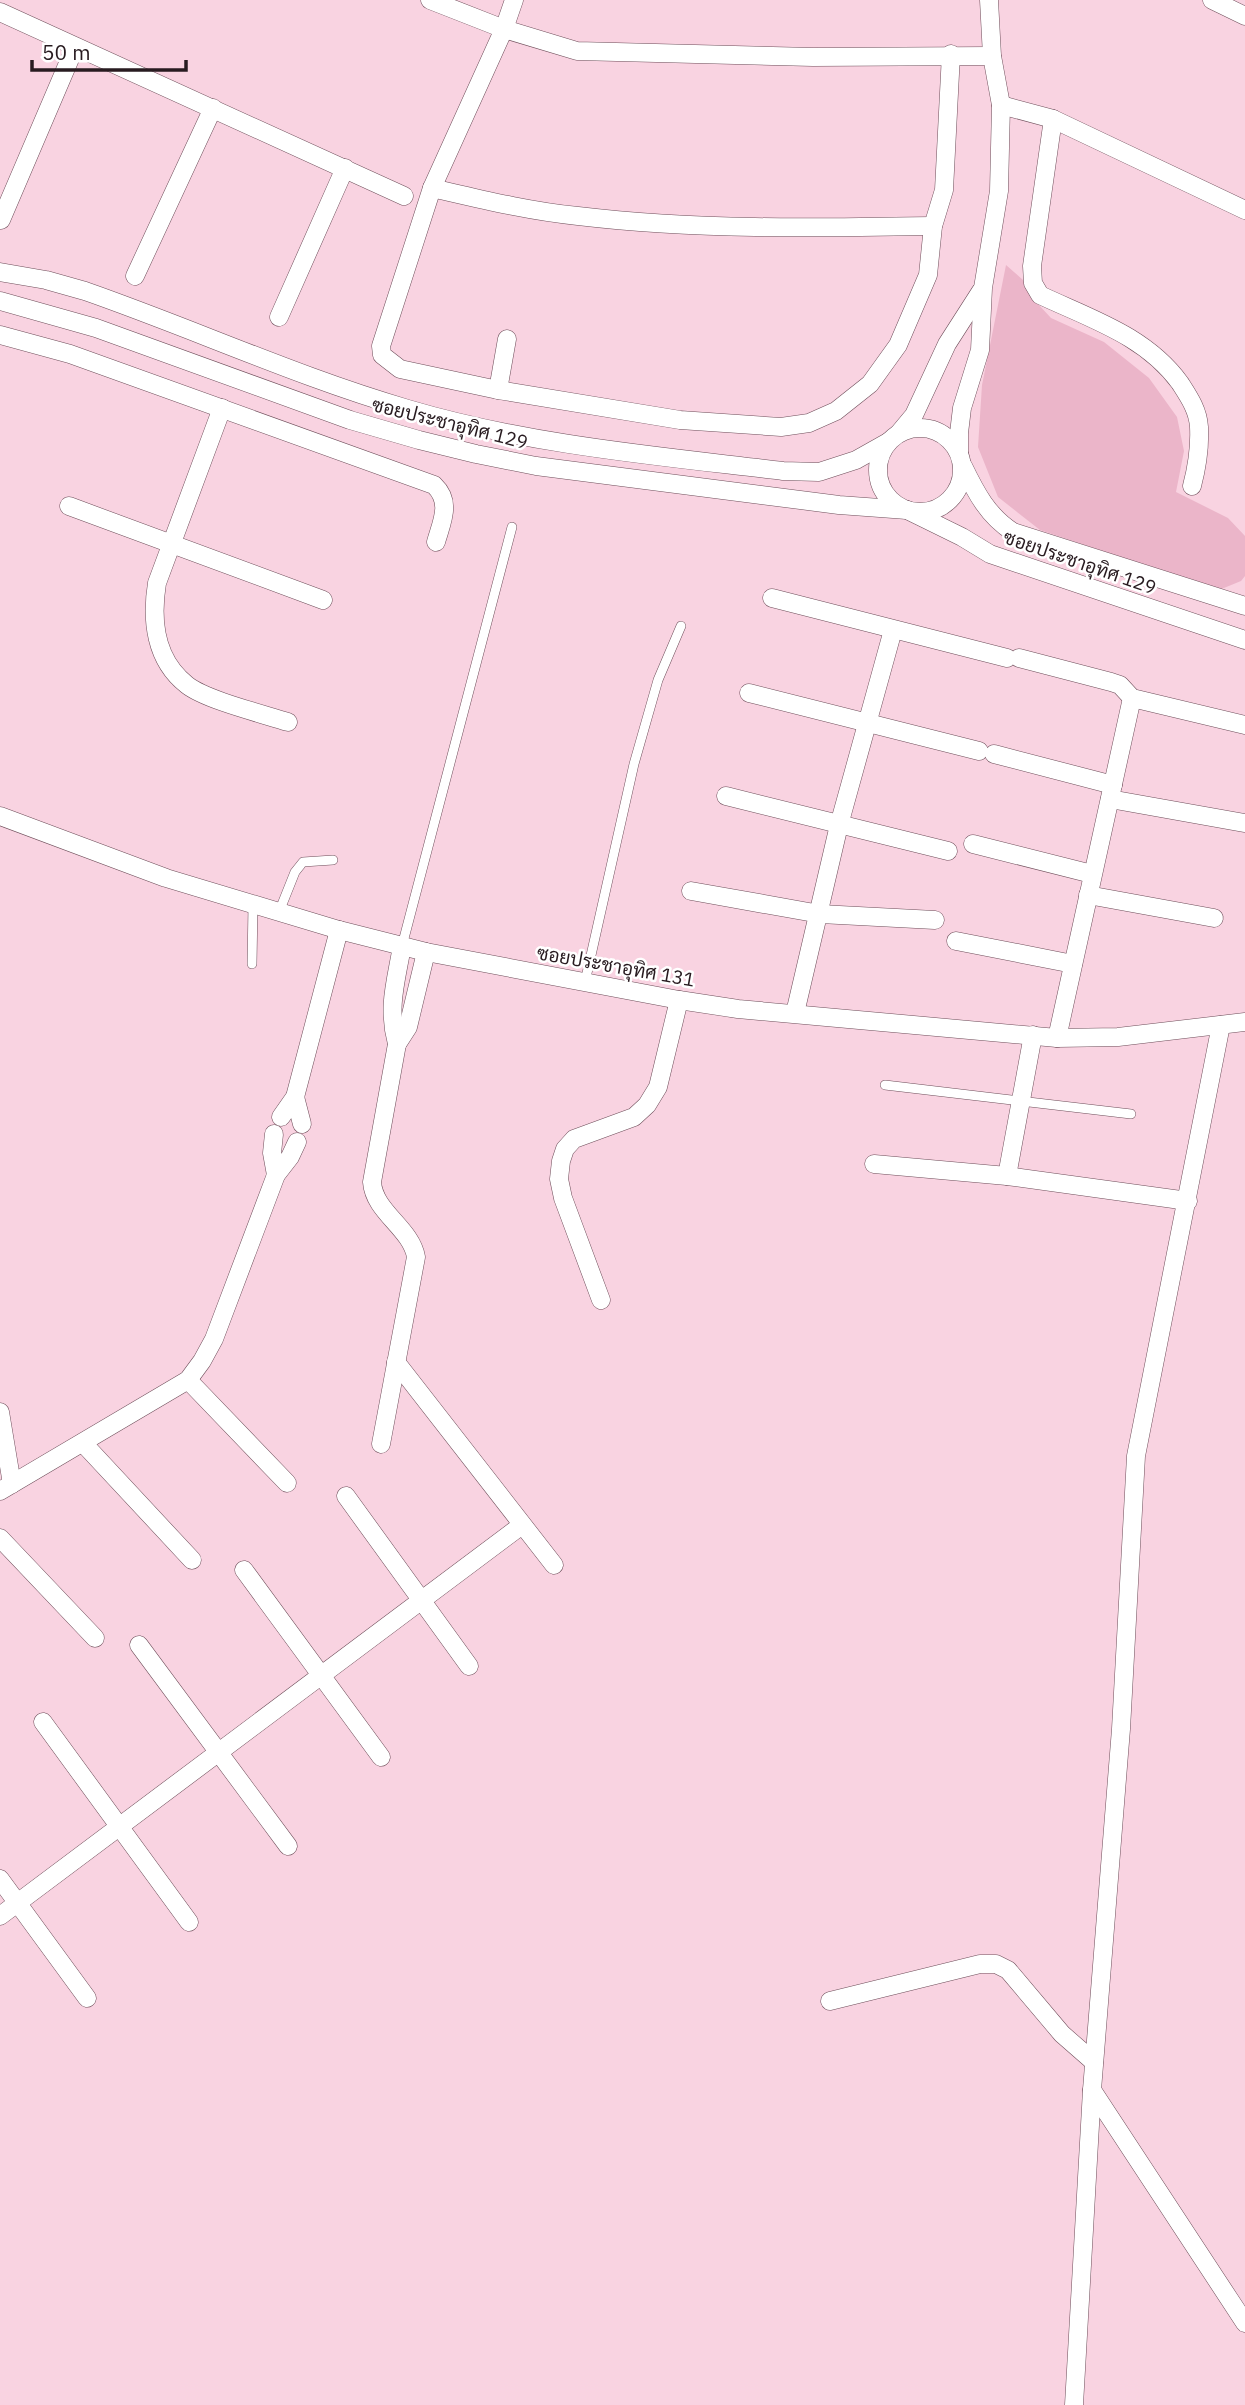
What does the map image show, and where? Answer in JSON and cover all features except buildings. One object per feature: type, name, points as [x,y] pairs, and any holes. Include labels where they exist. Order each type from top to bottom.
[{"type":"street","points":[[430,0],[504,29],[577,51],[813,57],[951,54],[992,56]]},
{"type":"street","points":[[514,0],[504,29],[432,188],[381,346],[382,355],[400,369],[498,390],[681,420],[781,427],[809,424],[836,411],[870,384],[898,345],[928,275],[933,226],[944,190],[951,54]]},
{"type":"street","points":[[961,460],[959,433],[962,408],[980,350],[983,288],[999,191],[1001,105],[992,56],[989,0]]},
{"type":"street","points":[[1212,0],[1245,16]]},
{"type":"street","points":[[0,12],[404,196]]},
{"type":"street","points":[[1,220],[75,47]]},
{"type":"street","points":[[1001,105],[1053,119],[1245,210]]},
{"type":"street","points":[[135,276],[212,108]]},
{"type":"street","points":[[1053,119],[1032,266],[1032,284],[1040,295],[1115,328],[1150,351],[1169,369],[1192,400],[1199,425],[1198,460],[1192,486]]},
{"type":"street","points":[[279,317],[345,168]]},
{"type":"street","points":[[432,188],[529,209],[664,223],[768,229],[933,226]]},
{"type":"street","name":"ซอยประชาอุทิศ 129","points":[[0,272],[46,280],[85,291],[353,392],[410,410],[544,440],[783,471],[819,472],[856,460],[912,428],[933,430],[951,441],[986,508],[999,523],[1013,532],[1245,606]]},
{"type":"street","points":[[893,438],[914,415],[947,344],[983,288]]},
{"type":"street","name":"ซอยประชาอุทิศ 129","points":[[0,301],[96,328],[350,419],[476,454],[536,466],[761,496],[921,512],[934,510],[947,503],[956,493],[962,480],[961,460]]},
{"type":"street","points":[[0,335],[70,354],[434,485],[445,502],[436,542]]},
{"type":"street","points":[[498,390],[507,339]]},
{"type":"street","points":[[210,369],[217,342]]},
{"type":"street","points":[[222,408],[157,583],[153,607],[160,651],[187,686],[204,695],[288,722]]},
{"type":"street","name":"ซอยประชาอุทิศ 129","points":[[893,438],[881,454],[878,467],[879,481],[885,494],[895,504],[990,554],[1245,640]]},
{"type":"street","points":[[69,506],[323,600]]},
{"type":"street","points":[[772,598],[1111,682],[1120,685],[1132,698],[1245,725]]},
{"type":"street","points":[[794,1013],[820,914],[839,825],[893,630]]},
{"type":"street","points":[[749,693],[986,753],[1112,792],[1244,823]]},
{"type":"street","points":[[1057,1038],[1132,698]]},
{"type":"street","points":[[726,796],[948,851]]},
{"type":"street","name":"ซอยประชาอุทิศ 131","points":[[0,816],[166,878],[339,930],[426,952],[679,1000],[738,1009],[1057,1038],[1118,1037],[1245,1022]]},
{"type":"street","points":[[973,844],[1092,874]]},
{"type":"street","points":[[691,891],[820,914],[935,920]]},
{"type":"street","points":[[1088,895],[1214,918]]},
{"type":"street","points":[[275,1175],[272,1153],[277,1125],[295,1097],[339,930]]},
{"type":"street","points":[[956,942],[1073,964]]},
{"type":"street","points":[[397,1044],[391,1023],[391,1009],[402,946]]},
{"type":"street","points":[[381,1444],[416,1257],[414,1245],[373,1194],[372,1182],[397,1044],[408,1027],[426,952]]},
{"type":"street","points":[[601,1300],[563,1198],[559,1179],[561,1161],[565,1149],[573,1139],[634,1116],[647,1105],[658,1087],[679,1000]]},
{"type":"street","points":[[1074,2405],[1092,2090],[1121,1729],[1136,1456],[1221,1026]]},
{"type":"street","points":[[1007,1176],[1033,1035]]},
{"type":"street","points":[[295,1097],[302,1124]]},
{"type":"street","points":[[0,1412],[6,1488],[187,1380],[202,1362],[214,1339],[275,1175],[290,1157],[297,1142]]},
{"type":"street","points":[[874,1164],[1007,1176],[1188,1201]]},
{"type":"street","points":[[396,1362],[554,1565]]},
{"type":"street","points":[[187,1380],[287,1483]]},
{"type":"street","points":[[83,1443],[192,1560]]},
{"type":"street","points":[[346,1496],[469,1666]]},
{"type":"street","points":[[0,1916],[522,1525]]},
{"type":"street","points":[[0,1538],[95,1638]]},
{"type":"street","points":[[244,1570],[381,1757]]},
{"type":"street","points":[[139,1645],[221,1752],[288,1846]]},
{"type":"street","points":[[43,1722],[189,1922]]},
{"type":"street","points":[[0,1879],[87,1997]]},
{"type":"street","points":[[830,2001],[980,1964],[996,1964],[1008,1970],[1062,2034],[1094,2062]]},
{"type":"street","points":[[1092,2090],[1245,2323]]},
{"type":"lane","points":[[402,946],[512,527]]},
{"type":"lane","points":[[585,982],[634,764],[658,680],[681,626]]},
{"type":"lane","points":[[279,912],[295,872],[303,862],[333,860]]},
{"type":"lane","points":[[252,964],[253,905]]},
{"type":"lane","points":[[885,1085],[1131,1114]]},
{"type":"shaded area","points":[[1006,265],[1023,280],[1038,304],[1051,318],[1104,342],[1149,378],[1177,417],[1184,451],[1176,492],[1228,518],[1245,536],[1245,576],[1241,581],[1219,590],[1040,530],[998,497],[978,447],[982,385]]}]
